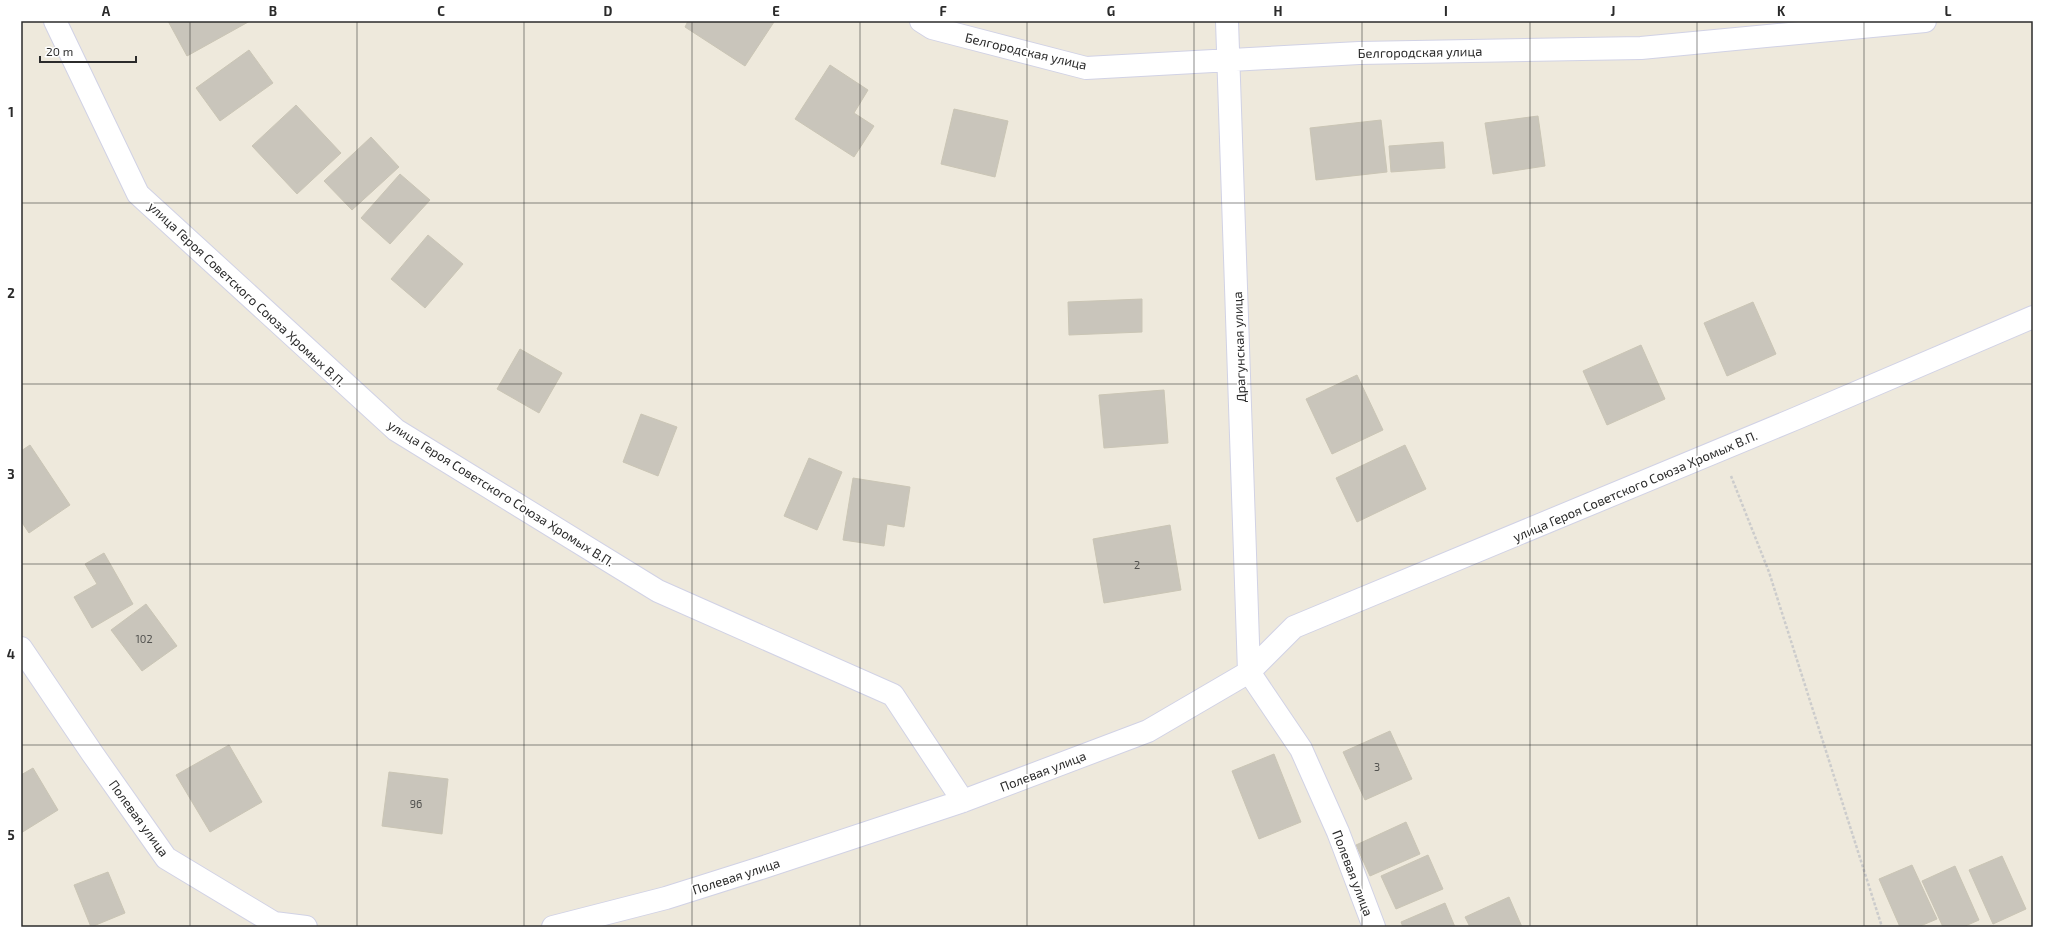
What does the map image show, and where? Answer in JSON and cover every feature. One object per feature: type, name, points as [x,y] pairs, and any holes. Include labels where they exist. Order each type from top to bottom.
[{"type":"street","name":"улица Героя Советского Союза Хромых В.П.","points":[[55,21],[138,194],[396,430],[658,591],[893,695],[963,801]]},
{"type":"street","name":"Белгородская улица","points":[[921,21],[932,28],[1086,68],[1359,54],[1641,48],[1925,21]]},
{"type":"street","name":"Драгунская улица","points":[[1228,21],[1248,672]]},
{"type":"street","name":"улица Героя Советского Союза Хромых В.П.","points":[[1248,672],[1294,628],[1721,450],[2033,317]]},
{"type":"street","name":"Полевая улица","points":[[21,648],[92,753],[166,858],[274,923],[306,927]]},
{"type":"street","name":"Полевая улица","points":[[553,927],[666,898],[963,801],[1148,731],[1248,672],[1301,749],[1338,832],[1374,927]]},
{"type":"path","points":[[1721,450],[1769,572],[1882,927]]},
{"type":"building","points":[[168,21],[250,21],[187,56]]},
{"type":"building","points":[[688,21],[774,22],[745,66],[685,27]]},
{"type":"building","points":[[249,50],[273,83],[220,121],[196,88]]},
{"type":"building","points":[[830,65],[868,90],[854,113],[874,126],[854,157],[795,119]]},
{"type":"building","points":[[296,105],[341,153],[297,194],[252,146]]},
{"type":"building","points":[[954,109],[1008,121],[995,177],[941,164]]},
{"type":"building","points":[[1538,116],[1545,166],[1493,174],[1485,123]]},
{"type":"building","points":[[1381,120],[1387,172],[1316,180],[1310,128]]},
{"type":"building","points":[[371,137],[399,167],[352,210],[324,181]]},
{"type":"building","points":[[1443,142],[1445,168],[1391,172],[1389,146]]},
{"type":"building","points":[[400,174],[430,200],[390,244],[361,218]]},
{"type":"building","points":[[428,235],[463,264],[425,308],[391,279]]},
{"type":"building","points":[[1142,299],[1142,332],[1069,335],[1068,302]]},
{"type":"building","points":[[1753,302],[1776,354],[1727,376],[1704,323]]},
{"type":"building","points":[[1641,345],[1665,399],[1607,425],[1583,371]]},
{"type":"building","points":[[520,349],[562,373],[539,413],[497,389]]},
{"type":"building","points":[[1357,375],[1383,430],[1332,454],[1306,399]]},
{"type":"building","points":[[1164,390],[1168,443],[1104,448],[1099,395]]},
{"type":"building","points":[[641,414],[677,427],[658,476],[623,462]]},
{"type":"building","points":[[30,445],[70,505],[29,533],[21,521],[21,451]]},
{"type":"building","points":[[1405,445],[1426,489],[1357,522],[1336,478]]},
{"type":"building","points":[[809,458],[842,472],[817,530],[784,516]]},
{"type":"building","points":[[853,478],[910,487],[904,527],[887,524],[884,546],[843,540]]},
{"type":"building","points":[[1170,525],[1181,590],[1104,603],[1093,539]]},
{"type":"building","points":[[104,553],[133,604],[92,628],[74,597],[97,584],[85,564]]},
{"type":"building","points":[[146,604],[177,646],[142,671],[111,630]]},
{"type":"building","points":[[1390,731],[1412,779],[1365,800],[1343,752]]},
{"type":"building","points":[[229,745],[262,802],[210,832],[176,775]]},
{"type":"building","points":[[1274,754],[1301,822],[1259,839],[1232,771]]},
{"type":"building","points":[[33,768],[58,810],[21,833],[21,775]]},
{"type":"building","points":[[389,772],[448,779],[442,834],[382,826]]},
{"type":"building","points":[[1406,822],[1420,854],[1370,876],[1356,845]]},
{"type":"building","points":[[1428,855],[1443,889],[1396,909],[1381,876]]},
{"type":"building","points":[[2002,856],[2026,909],[1993,924],[1969,870]]},
{"type":"building","points":[[1912,865],[1937,919],[1918,927],[1900,927],[1879,879]]},
{"type":"building","points":[[1955,866],[1979,920],[1963,927],[1943,927],[1922,881]]},
{"type":"building","points":[[108,872],[125,913],[91,927],[74,885]]},
{"type":"building","points":[[1509,897],[1522,927],[1470,927],[1465,917]]},
{"type":"building","points":[[1445,903],[1455,927],[1403,927],[1401,922]]}]
